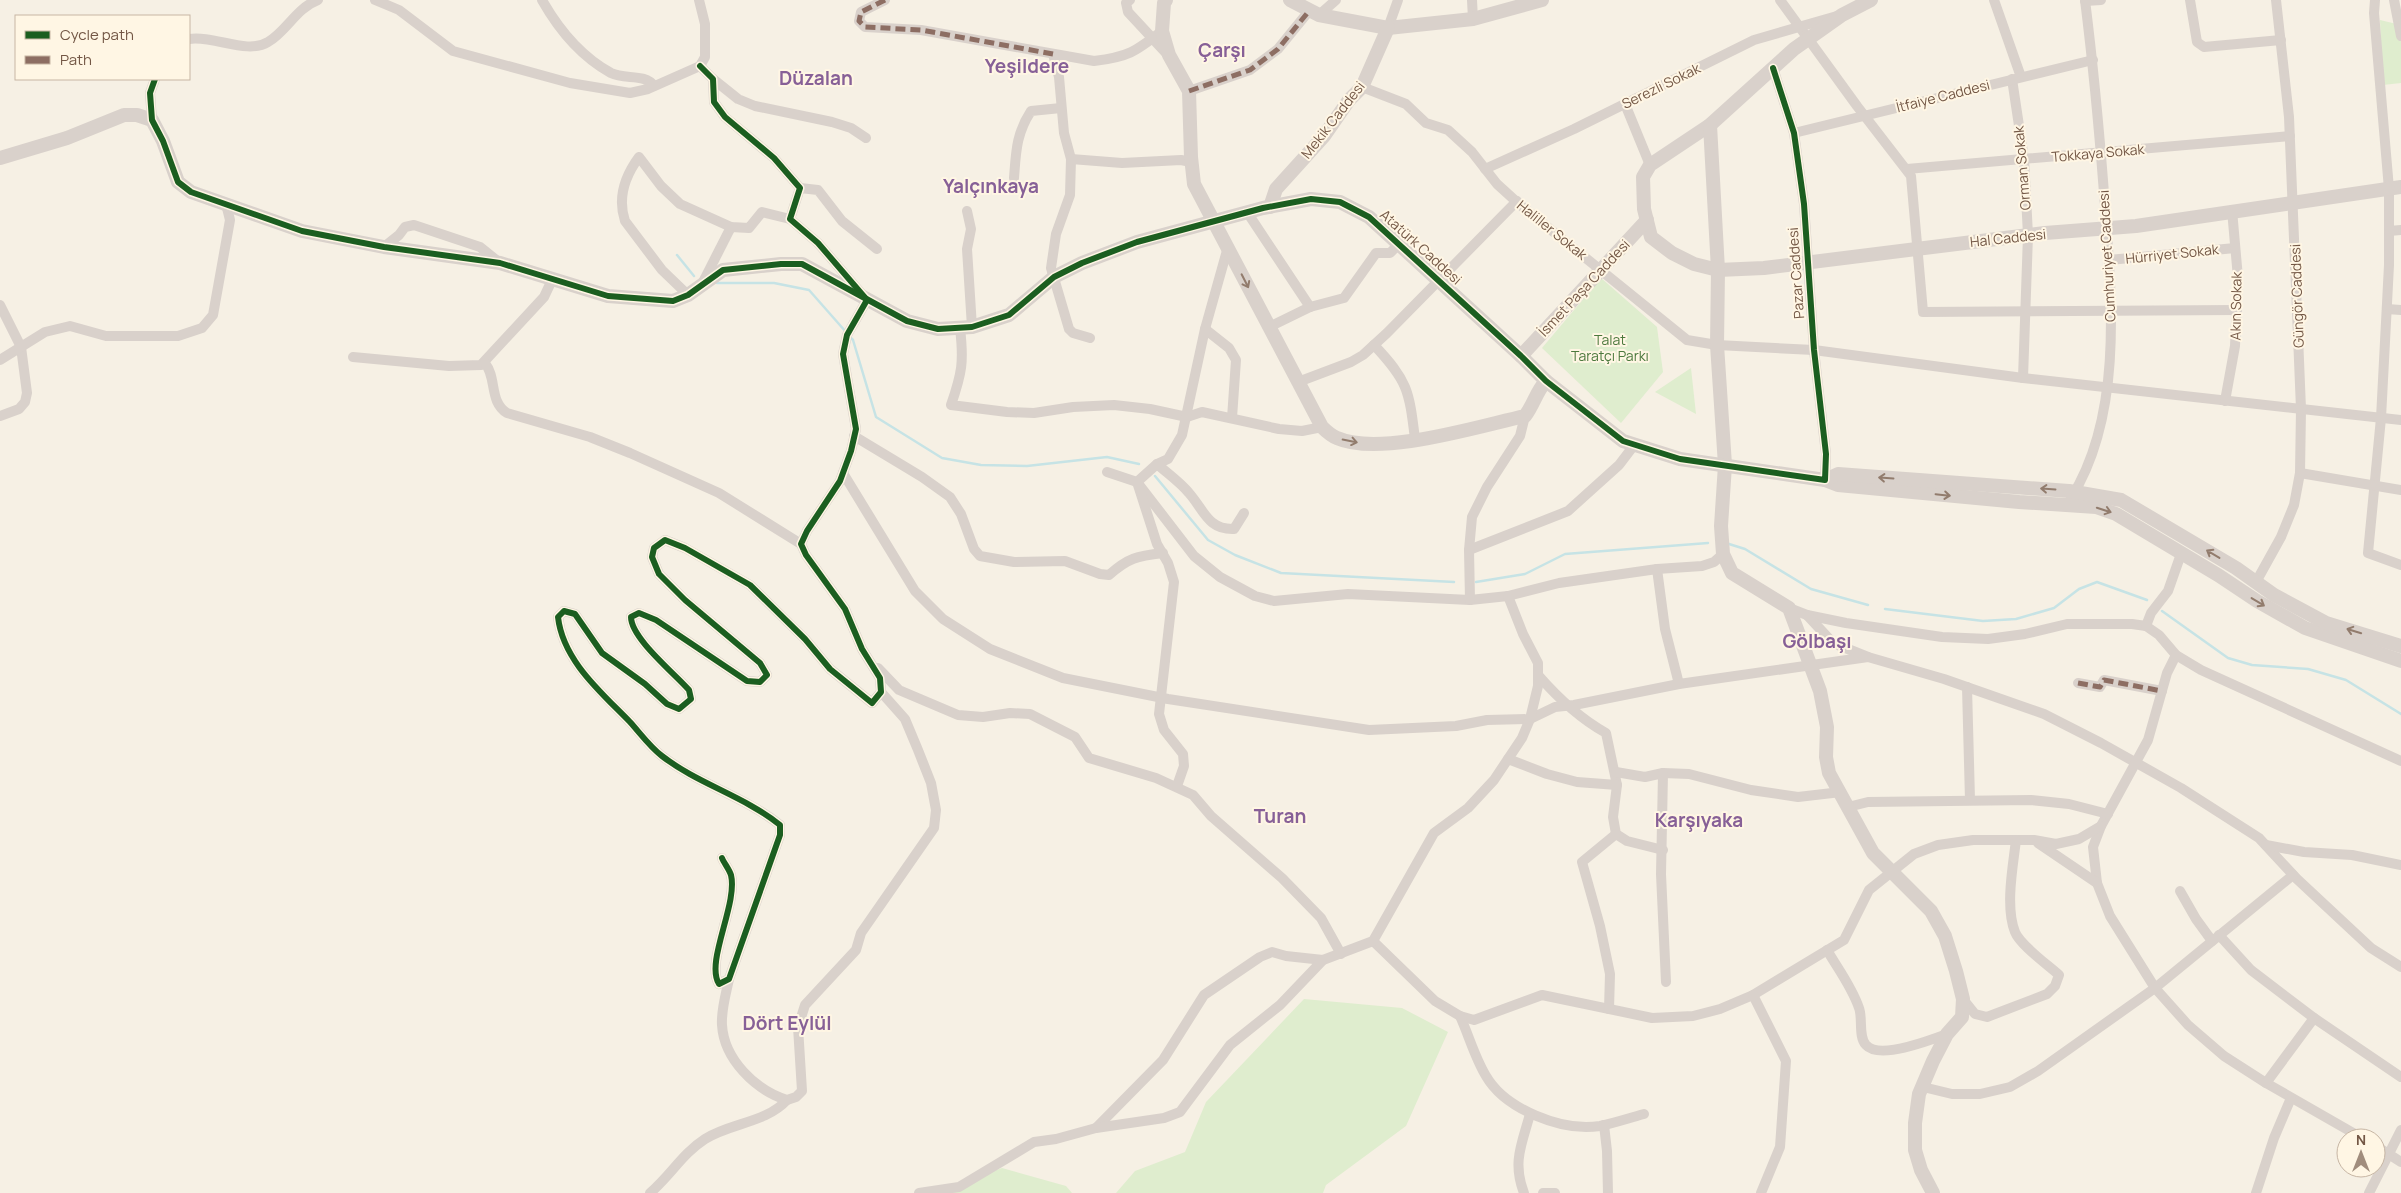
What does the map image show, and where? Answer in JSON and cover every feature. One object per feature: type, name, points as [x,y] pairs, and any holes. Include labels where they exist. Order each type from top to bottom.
[{"type":"street","points":[[190,39],[210,38],[249,47],[267,43],[297,12],[316,0]]},
{"type":"street","points":[[375,0],[398,10],[453,51],[476,59],[609,90],[630,93],[654,86],[700,66],[705,57],[705,24],[699,0]]},
{"type":"street","points":[[542,0],[555,23],[578,50],[613,73],[624,77],[648,80],[654,86]]},
{"type":"street","points":[[885,0],[861,12],[859,21],[865,27],[921,30],[1094,61],[1120,58],[1136,51],[1158,34],[1166,0]]},
{"type":"street","points":[[1130,0],[1126,2],[1128,12],[1158,34],[1189,91],[1194,184],[1203,203],[1218,221],[1228,247],[1322,427],[1337,438],[1361,443],[1386,444],[1525,416]]},
{"type":"street","points":[[1290,0],[1314,13],[1388,28],[1473,19],[1542,0]]},
{"type":"street","points":[[1189,91],[1250,70],[1278,49],[1314,13],[1336,0]]},
{"type":"street","points":[[1388,28],[1398,0]]},
{"type":"street","points":[[1472,0],[1473,19]]},
{"type":"street","points":[[1780,0],[1911,176],[1923,312],[2236,310]]},
{"type":"street","name":"Orman Sokak","points":[[1994,0],[2017,78],[2024,159],[2028,235],[2027,310],[2023,378]]},
{"type":"street","points":[[2085,1],[2101,0]]},
{"type":"street","points":[[2190,0],[2197,42],[2204,47],[2280,40]]},
{"type":"street","name":"Güngör Caddesi","points":[[2256,582],[2282,537],[2294,505],[2300,473],[2301,410],[2290,136],[2276,0]]},
{"type":"street","points":[[2376,0],[2374,13],[2395,188],[2389,231],[2387,309],[2376,486],[2368,553],[2401,565]]},
{"type":"street","points":[[2394,0],[2401,36]]},
{"type":"street","points":[[1625,104],[1650,165],[1710,125],[1809,38],[1865,1]]},
{"type":"street","name":"Cumhuriyet Caddesi","points":[[2066,505],[2075,492],[2094,451],[2107,387],[2112,311],[2101,153],[2085,1]]},
{"type":"street","name":"Serezli Sokak","points":[[1485,169],[1625,104],[1754,40],[1842,15]]},
{"type":"street","name":"Mekik Caddesi","points":[[1270,206],[1276,189],[1324,136],[1349,100],[1362,87],[1388,28]]},
{"type":"street","points":[[1053,54],[1058,78],[1064,133],[1071,159],[1070,195],[1056,234],[1051,268],[1069,329],[1074,333],[1090,338]]},
{"type":"street","name":"İtfaiye Caddesi","points":[[1794,133],[2092,60]]},
{"type":"street","points":[[700,66],[738,99],[755,106],[832,122],[851,128],[866,138]]},
{"type":"street","name":"Pazar Caddesi","points":[[1773,68],[1794,133],[1804,204],[1814,350],[1826,454],[1825,480]]},
{"type":"street","points":[[713,79],[714,102],[725,117],[774,158],[800,188],[818,190],[842,221],[877,249]]},
{"type":"street","points":[[155,80],[150,93],[152,120],[163,141],[178,182],[191,192],[302,231],[384,247],[500,263],[608,296],[673,301],[688,295],[662,270],[625,221],[622,214],[624,180],[639,157],[661,186],[680,204],[731,227],[749,228],[762,212],[790,219],[818,243],[867,300],[847,335],[843,354],[856,429],[843,473],[801,544]]},
{"type":"street","name":"Haliller Sokak","points":[[1362,87],[1406,104],[1426,124],[1448,130],[1472,152],[1497,184],[1687,340],[1717,345],[1814,350],[2023,378],[2401,420]]},
{"type":"street","points":[[1014,178],[1018,140],[1026,118],[1031,111],[1061,108]]},
{"type":"street","points":[[0,158],[67,138],[124,115],[137,115],[152,120]]},
{"type":"street","points":[[1710,125],[1718,270],[1717,345],[1725,465],[1720,526],[1723,554],[1732,573],[1789,608],[1808,615],[1846,623],[1942,637],[1988,639],[2025,634],[2067,624],[2105,623],[2146,626],[2160,635],[2176,655],[2201,670],[2401,761]]},
{"type":"street","name":"Tokkaya Sokak","points":[[1907,169],[2290,136]]},
{"type":"street","points":[[1071,159],[1122,163],[1181,160],[1192,162]]},
{"type":"street","name":"Hal Caddesi","points":[[1650,165],[1643,177],[1644,209],[1651,237],[1672,253],[1694,264],[1718,270],[1807,262],[2028,235],[2107,228],[2395,188]]},
{"type":"street","points":[[790,219],[800,188]]},
{"type":"street","name":"Atatürk Caddesi","points":[[688,295],[723,270],[802,264],[907,322],[938,329],[966,328],[1009,315],[1054,277],[1082,263],[1137,242],[1270,206],[1311,200],[1340,202],[1369,217],[1546,381],[1623,441],[1680,459],[1825,480],[1838,485],[2096,507],[2116,514],[2305,628],[2401,661]]},
{"type":"street","points":[[1298,382],[1351,362],[1374,345],[1517,201]]},
{"type":"street","points":[[0,360],[45,332],[70,326],[106,336],[178,336],[202,328],[213,315],[230,220],[226,204]]},
{"type":"street","name":"Akın Sokak","points":[[2225,401],[2235,346],[2235,248],[2232,210]]},
{"type":"street","points":[[967,211],[971,229],[967,248],[966,328],[960,380],[951,405],[1007,412],[1034,413],[1074,407],[1114,405],[1150,409],[1186,417],[1202,412],[1279,429],[1302,431],[1322,427]]},
{"type":"street","points":[[1246,212],[1310,307]]},
{"type":"street","name":"İsmet Paşa Caddesi","points":[[1521,356],[1647,220]]},
{"type":"street","points":[[384,247],[399,235],[404,227],[414,225],[480,248],[500,263]]},
{"type":"street","points":[[701,285],[731,227]]},
{"type":"street","points":[[2389,231],[2401,230]]},
{"type":"street","points":[[1269,327],[1310,307],[1344,298],[1376,253],[1390,253],[1399,244]]},
{"type":"street","points":[[1138,482],[1157,464],[1168,459],[1182,435],[1205,329],[1228,247]]},
{"type":"street","name":"Hürriyet Sokak","points":[[2108,260],[2235,248]]},
{"type":"street","points":[[353,357],[474,367],[485,363],[544,297],[552,280]]},
{"type":"street","points":[[0,305],[20,347],[24,366],[26,398],[19,409],[0,416]]},
{"type":"street","points":[[2387,309],[2401,310]]},
{"type":"street","points":[[1205,329],[1229,348],[1236,360],[1232,418]]},
{"type":"street","points":[[1374,345],[1403,380],[1410,400],[1415,439]]},
{"type":"street","points":[[485,363],[491,374],[496,402],[507,413],[590,437],[630,453],[719,493],[801,544],[806,555],[845,609],[867,657],[880,678],[881,692],[905,719],[931,783],[936,810],[934,828],[861,933],[856,950],[805,1005],[798,1027],[802,1091],[796,1097],[787,1100],[773,1111],[721,1130],[702,1141],[687,1153],[650,1193]]},
{"type":"street","points":[[1470,600],[1469,550],[1472,517],[1487,487],[1520,436],[1525,416],[1534,404],[1537,391],[1546,381]]},
{"type":"street","points":[[854,436],[950,497],[961,514],[974,549],[980,556],[1014,562],[1065,561],[1100,574],[1109,575],[1123,562],[1135,557],[1163,553]]},
{"type":"street","points":[[1469,550],[1568,511],[1590,494],[1619,465],[1635,444]]},
{"type":"street","points":[[1157,464],[1189,492],[1207,518],[1223,530],[1234,529],[1244,513]]},
{"type":"street","points":[[1107,472],[1138,482],[1194,556],[1220,577],[1255,596],[1274,601],[1348,594],[1470,600],[1508,596],[1559,583],[1657,569],[1702,566],[1714,562],[1723,554]]},
{"type":"street","points":[[843,473],[915,591],[943,619],[990,649],[1063,678],[1159,697],[1369,730],[1456,726],[1487,720],[1530,719],[1554,707],[1568,706],[1679,684],[1868,657]]},
{"type":"street","points":[[2300,473],[2401,490]]},
{"type":"street","points":[[1825,480],[1838,474],[2075,492],[2121,500],[2256,582],[2274,595],[2326,623],[2401,646]]},
{"type":"street","points":[[1138,482],[1157,544],[1163,553],[1174,582],[1170,633],[1159,697],[1159,714],[1164,730],[1183,754],[1184,766],[1177,786]]},
{"type":"street","points":[[787,1100],[772,1093],[744,1074],[730,1051],[722,1026],[729,979],[780,835],[780,825],[761,810],[710,785],[661,755],[580,669],[560,630],[558,617],[564,611],[575,614],[602,653],[644,684],[667,704],[680,709],[691,699],[689,690],[639,637],[631,626],[631,617],[639,614],[656,620],[747,681],[760,682],[767,675],[760,663],[685,600],[659,574],[652,557],[654,548],[665,540],[685,548],[750,585],[805,639],[830,669],[872,703],[881,692]]},
{"type":"street","points":[[2146,626],[2151,613],[2168,591],[2181,554]]},
{"type":"street","points":[[1657,569],[1665,629],[1679,684]]},
{"type":"street","points":[[1096,1128],[1163,1060],[1204,995],[1260,957],[1272,952],[1286,956],[1324,960],[1373,941],[1434,833],[1468,808],[1494,780],[1522,738],[1530,719],[1538,686],[1538,663],[1523,634],[1508,596]]},
{"type":"street","points":[[1789,608],[1812,665],[1820,691],[1827,727],[1826,757],[1829,774],[1842,792],[1848,807],[1874,853],[1931,911],[1944,936],[1963,999],[1962,1017],[1947,1034],[1919,1094],[1915,1123],[1916,1150],[1921,1170],[1933,1193]]},
{"type":"street","points":[[1808,615],[1833,643],[1868,657],[1967,687],[2044,714],[2136,763],[2212,808],[2259,838],[2293,875],[2370,948],[2401,967]]},
{"type":"street","points":[[2176,655],[2162,691],[2148,740],[2101,826],[2093,847],[2097,883],[2110,916],[2155,988],[2194,1030],[2224,1056],[2291,1098],[2344,1128]]},
{"type":"street","points":[[867,657],[899,690],[958,715],[983,717],[1010,713],[1030,714],[1075,737],[1090,758],[1156,778],[1193,795],[1211,816],[1288,884],[1321,918],[1341,954]]},
{"type":"street","points":[[1538,675],[1583,720],[1606,733],[1616,772],[1617,785],[1613,817],[1616,834],[1627,841],[1663,850]]},
{"type":"street","points":[[2078,683],[2100,686],[2104,680],[2162,691]]},
{"type":"street","points":[[1967,687],[1966,728],[1970,800]]},
{"type":"street","points":[[1508,759],[1547,774],[1577,782],[1617,785]]},
{"type":"street","points":[[1616,772],[1645,777],[1664,773],[1689,774],[1751,790],[1798,797],[1842,792]]},
{"type":"street","points":[[1664,773],[1661,874],[1666,982]]},
{"type":"street","points":[[1848,807],[1868,802],[2031,800],[2069,804],[2108,814]]},
{"type":"street","points":[[1373,941],[1435,1001],[1460,1016],[1474,1020],[1542,995],[1652,1018],[1693,1016],[1720,1009],[1753,995],[1844,940],[1868,890],[1914,854],[1938,845],[1973,840],[2034,840],[2056,844],[2079,839],[2101,826]]},
{"type":"street","points":[[1609,1008],[1610,974],[1600,926],[1582,862],[1616,834]]},
{"type":"street","points":[[1963,999],[1975,1014],[1987,1017],[2047,994],[2055,986],[2059,975],[2015,934],[2012,916],[2011,879],[2016,840]]},
{"type":"street","points":[[2034,840],[2097,883]]},
{"type":"street","points":[[2266,845],[2304,852],[2352,855],[2401,865]]},
{"type":"street","points":[[722,858],[731,875],[731,897],[716,963],[715,978],[719,984],[729,979]]},
{"type":"street","points":[[1923,1087],[1952,1094],[1980,1094],[2010,1088],[2038,1071],[2155,988],[2293,875]]},
{"type":"street","points":[[2180,891],[2196,919],[2251,970],[2314,1018],[2401,1077]]},
{"type":"street","points":[[1827,950],[1855,997],[1862,1016],[1862,1040],[1866,1046],[1874,1050],[1895,1049],[1923,1043],[1947,1034]]},
{"type":"street","points":[[919,1193],[959,1187],[1034,1142],[1056,1139],[1096,1128],[1164,1118],[1180,1112],[1230,1045],[1280,1006],[1324,960]]},
{"type":"street","points":[[1753,995],[1786,1061],[1780,1147],[1762,1193]]},
{"type":"street","points":[[1460,1016],[1486,1076],[1498,1094],[1530,1114],[1552,1122],[1598,1126],[1644,1114]]},
{"type":"street","points":[[2266,1083],[2314,1018]]},
{"type":"street","points":[[2256,1193],[2274,1138],[2291,1098]]},
{"type":"street","points":[[1524,1193],[1518,1178],[1518,1156],[1530,1114]]},
{"type":"street","points":[[1604,1125],[1608,1193]]},
{"type":"street","points":[[2369,1193],[2401,1130]]},
{"type":"street","points":[[2388,1153],[2401,1162]]},
{"type":"street","points":[[1543,1193],[1555,1193]]},
{"type":"green space","points":[[2380,20],[2401,25],[2401,83],[2383,85]]},
{"type":"green space","name":"Talat Taratçı Parkı","points":[[1601,278],[1657,327],[1663,372],[1621,423],[1542,348]]},
{"type":"green space","points":[[1691,368],[1696,414],[1655,392]]},
{"type":"green space","points":[[1304,999],[1402,1008],[1448,1032],[1406,1126],[1326,1185],[1323,1193],[1116,1193],[1135,1171],[1185,1152],[1206,1102]]},
{"type":"green space","points":[[1002,1168],[1066,1186],[1072,1193],[930,1193]]},
{"type":"waterway","points":[[677,255],[694,276]]},
{"type":"waterway","points":[[717,283],[774,283],[809,290],[846,332]]},
{"type":"waterway","points":[[849,336],[853,340],[876,417],[942,458],[981,465],[1027,466],[1107,457],[1139,464]]},
{"type":"waterway","points":[[1155,476],[1208,540],[1235,555],[1281,573],[1454,582]]},
{"type":"waterway","points":[[1476,582],[1525,574],[1565,554],[1708,543]]},
{"type":"waterway","points":[[1729,544],[1745,549],[1811,589],[1868,605]]},
{"type":"waterway","points":[[1885,609],[1983,621],[2016,619],[2054,608],[2079,589],[2097,582],[2147,600]]},
{"type":"waterway","points":[[2162,611],[2228,658],[2252,665],[2308,669],[2346,680],[2401,714]]},
{"type":"marked path","points":[[885,0],[861,12],[859,21],[865,27],[921,30],[1053,54]]},
{"type":"marked path","points":[[1189,91],[1250,70],[1278,49],[1309,11]]},
{"type":"marked path","points":[[2078,683],[2100,687],[2104,680],[2162,691]]},
{"type":"cycle path","points":[[700,66],[713,79],[714,102],[725,117],[774,158],[800,188],[790,219],[818,243],[867,300],[847,335],[843,354],[856,429],[851,451],[840,481],[807,531],[801,544],[806,555],[845,609],[862,649],[880,678],[881,692],[872,703],[830,669],[805,639],[750,585],[685,548],[665,540],[654,548],[652,557],[659,574],[685,600],[760,663],[767,675],[760,682],[747,681],[656,620],[639,613],[631,617],[638,635],[654,655],[689,690],[691,699],[679,709],[667,704],[645,684],[602,653],[575,614],[564,611],[558,617],[561,633],[567,648],[585,675],[653,748],[676,766],[751,806],[780,825],[780,835],[729,979],[719,984],[716,974],[718,947],[732,887],[731,875],[722,858]]},
{"type":"cycle path","points":[[155,80],[150,93],[152,120],[163,141],[178,182],[191,192],[302,231],[384,247],[500,263],[608,296],[673,301],[688,295],[723,270],[781,264],[802,264],[907,321],[938,329],[972,327],[1009,315],[1054,277],[1082,263],[1137,242],[1263,208],[1311,199],[1340,202],[1369,217],[1546,381],[1623,441],[1680,459],[1825,480],[1826,454],[1814,350],[1804,204],[1794,133],[1773,68]]},
{"type":"district","name":"Çarşı","points":[[1222,50]]},
{"type":"district","name":"Yeşildere","points":[[1027,66]]},
{"type":"district","name":"Düzalan","points":[[816,78]]},
{"type":"district","name":"Yalçınkaya","points":[[991,186]]},
{"type":"district","name":"Gölbaşı","points":[[1817,641]]},
{"type":"district","name":"Turan","points":[[1280,816]]},
{"type":"district","name":"Karşıyaka","points":[[1699,820]]},
{"type":"district","name":"Dört Eylül","points":[[787,1023]]}]
